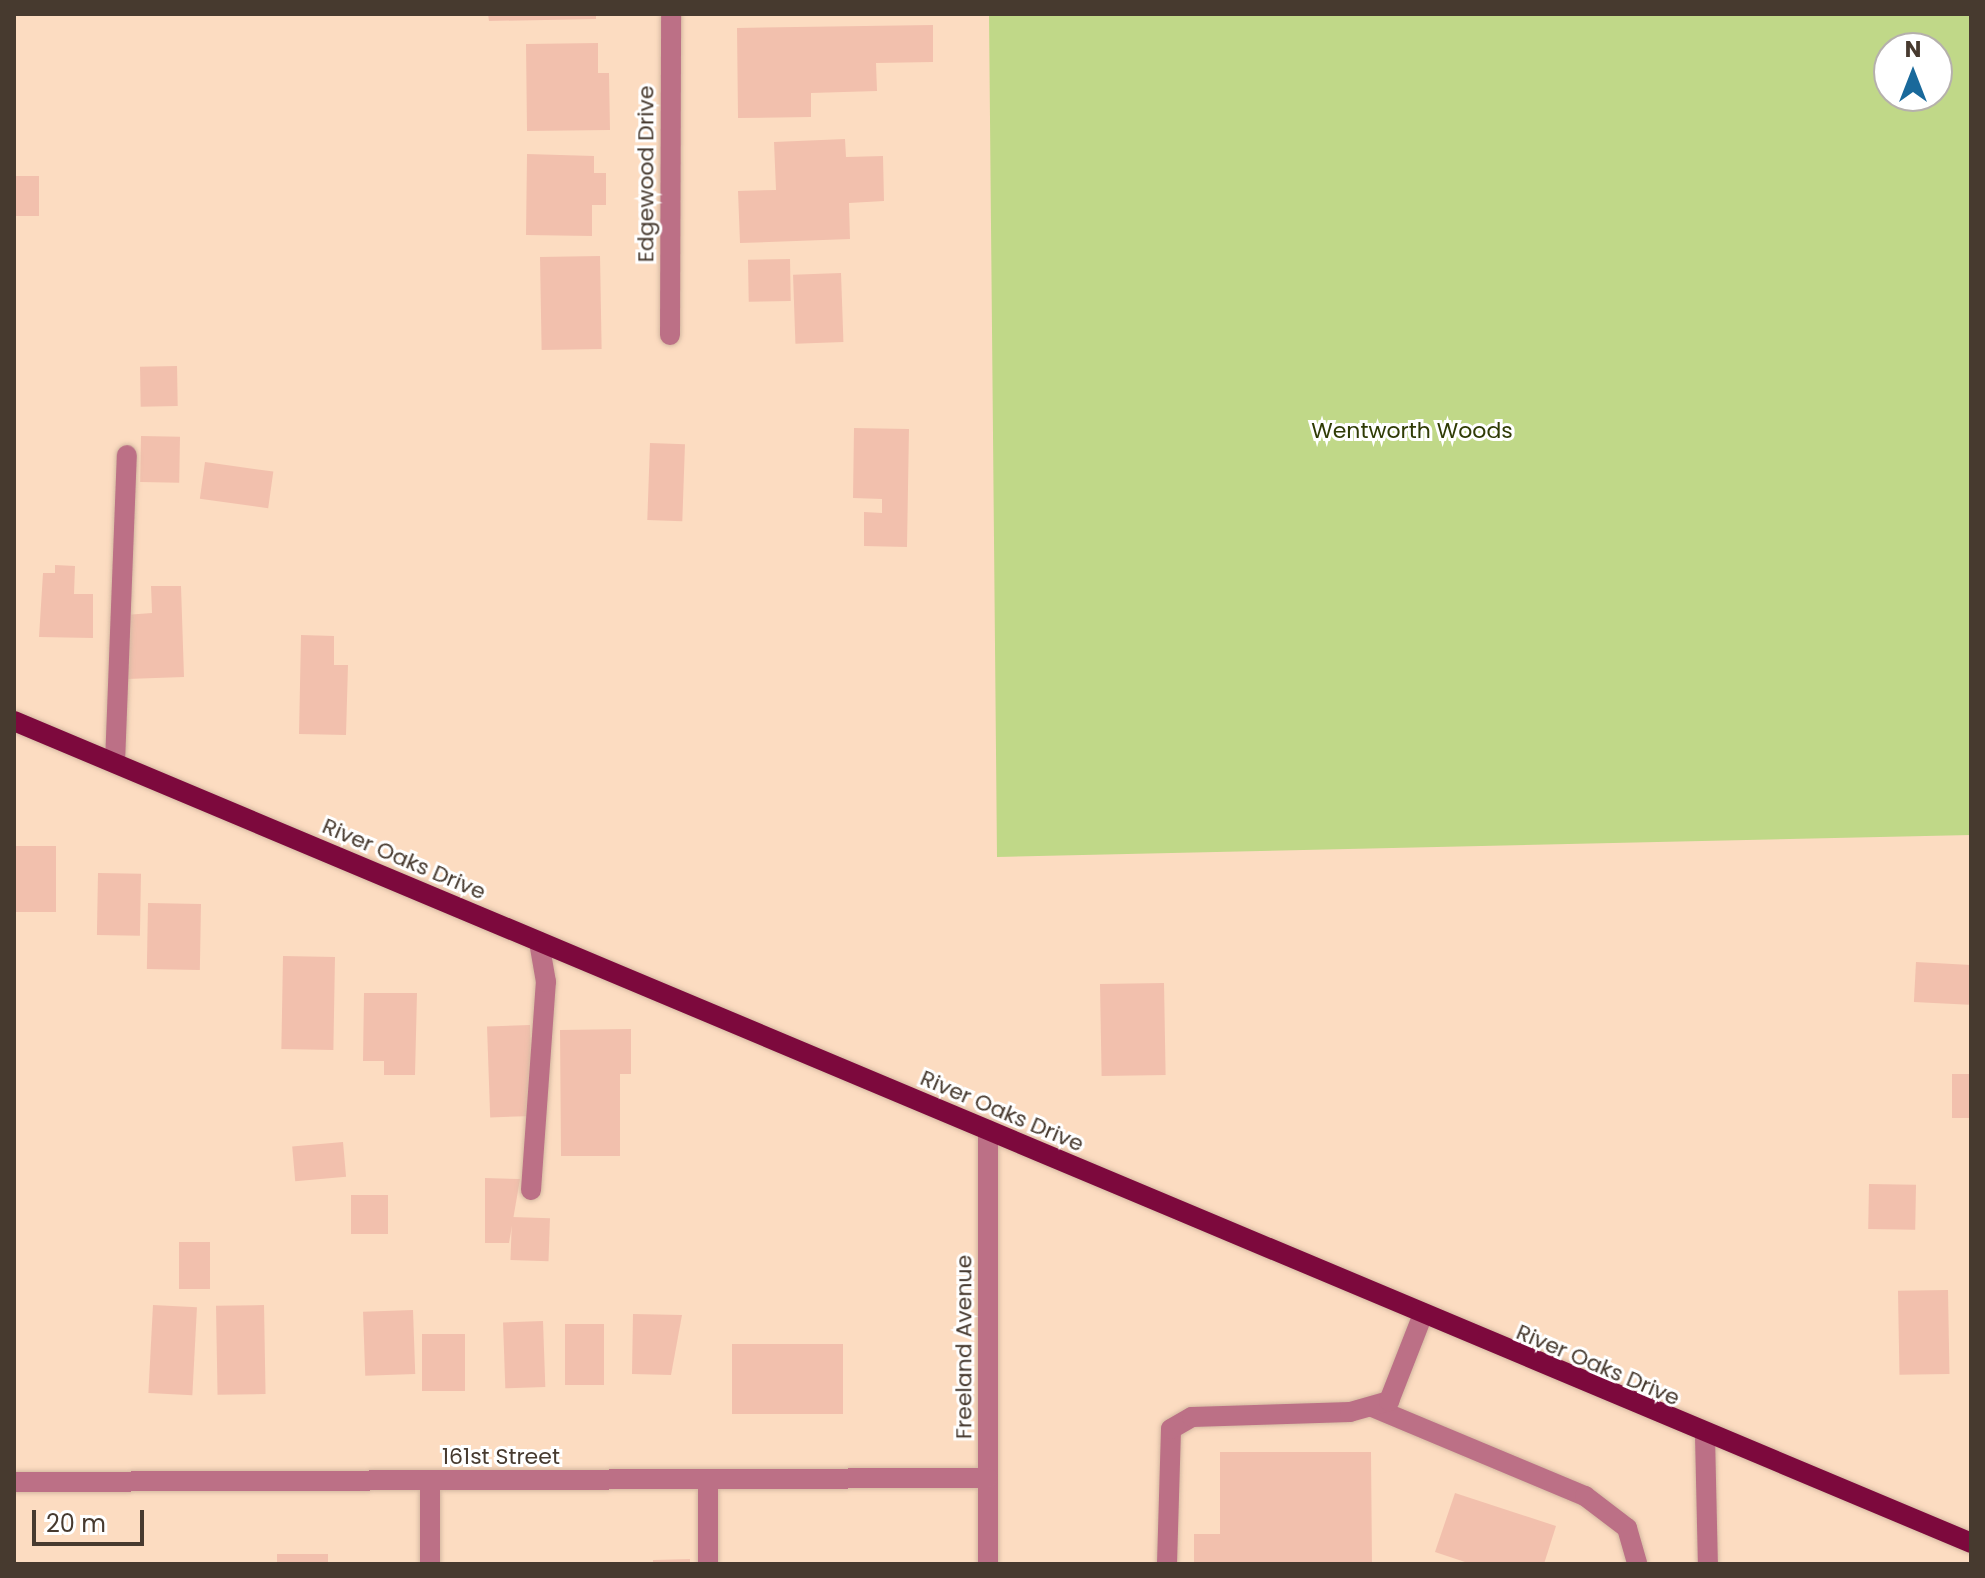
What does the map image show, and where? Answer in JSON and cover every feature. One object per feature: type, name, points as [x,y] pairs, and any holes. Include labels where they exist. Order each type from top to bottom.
[{"type":"main road","name":"River Oaks Drive","points":[[14,721],[988,1130],[1705,1436],[1971,1543]]},
{"type":"street","name":"Edgewood Drive","points":[[670,335],[671,14]]},
{"type":"street","points":[[115,763],[127,455]]},
{"type":"street","points":[[531,1190],[546,982],[539,942]]},
{"type":"street","name":"Freeland Avenue","points":[[988,1130],[988,1564]]},
{"type":"street","points":[[1167,1564],[1171,1429],[1192,1417],[1372,1407],[1389,1401],[1422,1317]]},
{"type":"street","points":[[1372,1407],[1585,1496],[1627,1528],[1637,1564]]},
{"type":"street","points":[[1705,1436],[1708,1564]]},
{"type":"street","name":"161st Street","points":[[14,1482],[988,1478]]},
{"type":"street","points":[[708,1480],[708,1564]]},
{"type":"street","points":[[430,1482],[430,1564]]},
{"type":"green space","name":"Wentworth Woods","points":[[989,14],[1971,14],[1971,835],[997,857]]},
{"type":"building","points":[[488,14],[596,14],[596,19],[489,21]]},
{"type":"building","points":[[933,25],[933,62],[876,63],[877,91],[811,93],[811,117],[738,118],[737,28]]},
{"type":"building","points":[[598,43],[598,73],[609,73],[610,130],[527,131],[526,44]]},
{"type":"building","points":[[845,139],[846,157],[883,156],[884,201],[849,203],[850,239],[740,243],[738,191],[776,190],[774,142]]},
{"type":"building","points":[[527,154],[594,156],[594,173],[606,173],[606,205],[592,205],[592,236],[526,235]]},
{"type":"building","points":[[14,176],[39,176],[39,216],[14,216]]},
{"type":"building","points":[[600,256],[602,349],[542,350],[540,257]]},
{"type":"building","points":[[790,259],[791,301],[749,302],[748,260]]},
{"type":"building","points":[[841,273],[843,342],[795,344],[793,275]]},
{"type":"building","points":[[177,366],[178,406],[141,407],[140,367]]},
{"type":"building","points":[[854,428],[909,429],[907,547],[864,546],[864,512],[882,513],[882,499],[853,498]]},
{"type":"building","points":[[141,436],[180,437],[179,483],[140,482]]},
{"type":"building","points":[[650,443],[685,444],[682,521],[647,520]]},
{"type":"building","points":[[205,462],[273,472],[268,508],[200,499]]},
{"type":"building","points":[[55,565],[75,566],[74,594],[93,594],[93,638],[39,637],[43,573],[55,573]]},
{"type":"building","points":[[151,586],[181,586],[184,677],[127,679],[125,615],[152,613]]},
{"type":"building","points":[[301,635],[334,636],[334,665],[348,665],[346,735],[299,734]]},
{"type":"building","points":[[14,846],[56,846],[56,912],[14,912]]},
{"type":"building","points":[[98,873],[141,874],[140,936],[97,935]]},
{"type":"building","points":[[148,903],[201,904],[200,970],[147,969]]},
{"type":"building","points":[[283,956],[335,957],[333,1050],[281,1049]]},
{"type":"building","points":[[1916,962],[1971,965],[1969,1005],[1914,1002]]},
{"type":"building","points":[[1164,983],[1166,1075],[1102,1076],[1100,984]]},
{"type":"building","points":[[364,993],[417,993],[415,1075],[384,1075],[384,1061],[363,1061]]},
{"type":"building","points":[[530,1025],[533,1116],[490,1117],[487,1027]]},
{"type":"building","points":[[631,1029],[631,1074],[620,1074],[620,1156],[561,1156],[560,1030]]},
{"type":"building","points":[[1952,1074],[1971,1074],[1971,1118],[1952,1118]]},
{"type":"building","points":[[343,1142],[346,1177],[295,1181],[292,1146]]},
{"type":"building","points":[[485,1178],[520,1179],[509,1243],[485,1243]]},
{"type":"building","points":[[1869,1184],[1916,1185],[1915,1230],[1868,1229]]},
{"type":"building","points":[[351,1195],[388,1195],[388,1234],[351,1234]]},
{"type":"building","points":[[512,1217],[550,1218],[548,1261],[510,1260]]},
{"type":"building","points":[[179,1242],[210,1242],[210,1289],[179,1289]]},
{"type":"building","points":[[1948,1290],[1949,1374],[1899,1375],[1898,1291]]},
{"type":"building","points":[[153,1305],[197,1307],[192,1395],[148,1393]]},
{"type":"building","points":[[264,1305],[266,1394],[218,1395],[216,1306]]},
{"type":"building","points":[[413,1310],[415,1374],[365,1376],[363,1312]]},
{"type":"building","points":[[633,1314],[682,1315],[671,1375],[632,1374]]},
{"type":"building","points":[[543,1321],[545,1387],[505,1388],[503,1322]]},
{"type":"building","points":[[565,1324],[604,1324],[604,1385],[565,1385]]},
{"type":"building","points":[[422,1334],[465,1334],[465,1391],[422,1391]]},
{"type":"building","points":[[732,1344],[843,1344],[843,1414],[732,1414]]},
{"type":"building","points":[[1220,1452],[1371,1452],[1372,1564],[1194,1564],[1194,1534],[1220,1534]]},
{"type":"building","points":[[1455,1493],[1556,1526],[1544,1564],[1471,1564],[1435,1552]]},
{"type":"building","points":[[277,1554],[328,1554],[328,1564],[277,1564]]},
{"type":"building","points":[[690,1559],[690,1564],[653,1564],[653,1560]]}]
